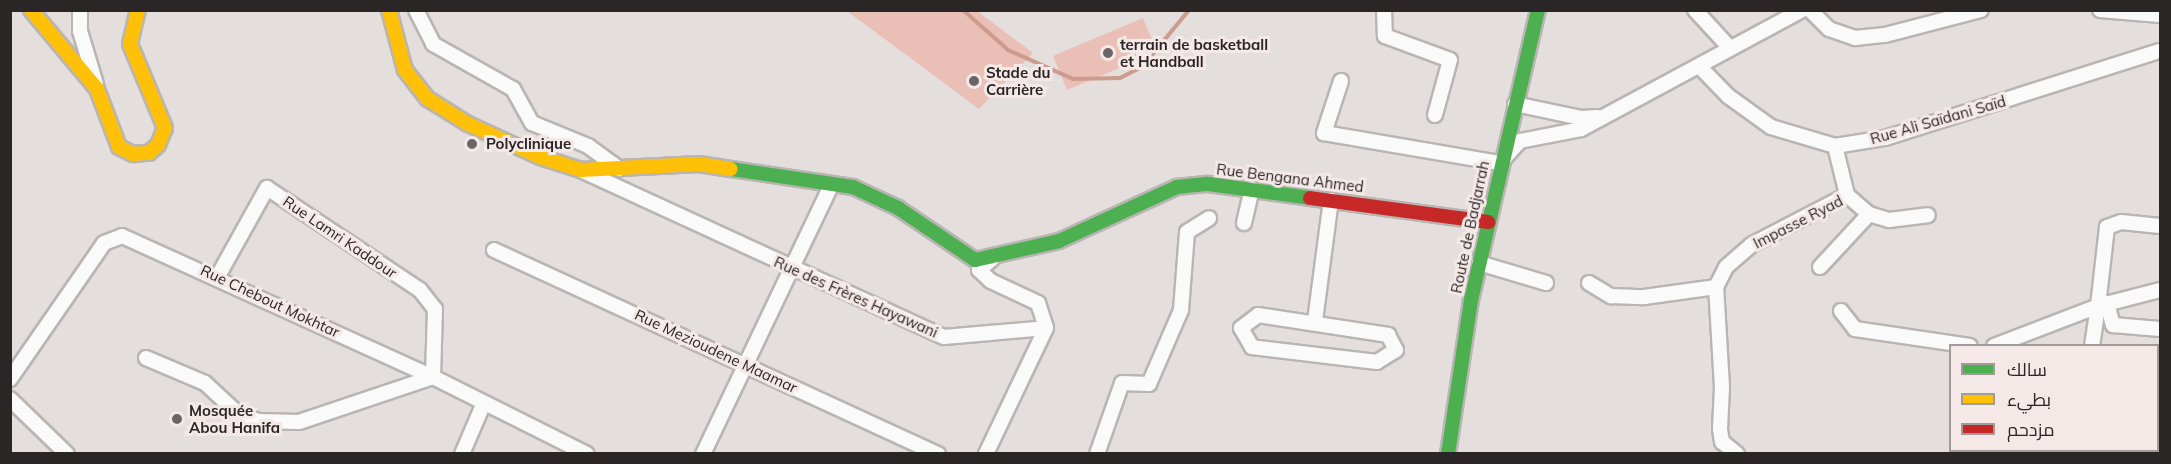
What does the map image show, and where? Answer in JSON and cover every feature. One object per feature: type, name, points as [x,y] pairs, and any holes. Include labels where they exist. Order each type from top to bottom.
[{"type":"street","points":[[31,10],[97,89]]},
{"type":"street","points":[[40,10],[68,45]]},
{"type":"street","points":[[80,10],[80,31],[97,89],[119,147],[133,154],[149,153],[158,145],[165,129],[160,111],[130,44],[138,10]]},
{"type":"street","name":"Rue Bengana Ahmed","points":[[389,10],[405,70],[428,99],[468,124],[581,170],[620,170],[699,164],[853,187],[898,208],[955,250],[975,260],[992,259],[1085,231],[1177,187],[1208,184],[1488,222]]},
{"type":"street","points":[[416,10],[434,44],[513,90],[532,123],[588,146],[620,170]]},
{"type":"street","points":[[1384,10],[1385,36],[1450,60],[1435,115]]},
{"type":"street","name":"Route de Badjarrah","points":[[1448,453],[1458,371],[1479,263],[1500,163],[1538,10]]},
{"type":"street","points":[[1695,10],[1730,48]]},
{"type":"street","points":[[1341,81],[1323,133],[1500,163],[1520,141],[1581,129],[1802,10]]},
{"type":"street","points":[[1810,10],[1829,29],[1855,38],[1885,35],[1981,10]]},
{"type":"street","points":[[2100,10],[2160,15]]},
{"type":"street","name":"Rue Ali Saïdani Saïd","points":[[1699,66],[1728,96],[1771,127],[1835,146],[1896,135],[2160,51]]},
{"type":"street","points":[[1515,104],[1581,118],[1603,116]]},
{"type":"street","points":[[1835,146],[1847,195]]},
{"type":"street","name":"Rue des Frères Hayawani","points":[[581,170],[944,337],[1046,328]]},
{"type":"street","points":[[703,453],[832,184]]},
{"type":"street","name":"Rue Lamri Kaddour","points":[[218,276],[267,188],[420,290],[435,309],[433,377]]},
{"type":"street","points":[[1244,223],[1252,189]]},
{"type":"street","name":"Impasse Ryad","points":[[1716,287],[1726,267],[1751,245],[1847,195],[1869,214]]},
{"type":"street","points":[[1315,321],[1331,200]]},
{"type":"street","points":[[1820,267],[1869,214],[1890,220],[1928,215]]},
{"type":"street","points":[[1097,453],[1122,384],[1149,384],[1181,310],[1187,232],[1209,218]]},
{"type":"street","points":[[2092,344],[2103,305],[2107,228],[2121,222],[2160,226]]},
{"type":"street","name":"Rue Chebout Mokhtar","points":[[10,379],[104,243],[122,236],[218,276],[433,377],[483,405],[586,453]]},
{"type":"street","name":"Rue Mezioudene Maamar","points":[[494,250],[938,453]]},
{"type":"street","points":[[986,453],[1046,328],[1038,303],[992,281],[979,270],[992,259]]},
{"type":"street","points":[[1479,263],[1546,283]]},
{"type":"street","points":[[1589,283],[1611,296],[1644,297],[1716,287],[1722,387],[1720,429],[1722,442],[1737,453]]},
{"type":"street","points":[[1997,344],[2103,305],[2160,290]]},
{"type":"street","points":[[2103,305],[2113,326],[2160,329]]},
{"type":"street","points":[[1841,311],[1855,329],[1963,344]]},
{"type":"street","points":[[1258,315],[1315,321],[1388,334],[1396,350],[1377,362],[1252,347],[1241,328],[1258,315]]},
{"type":"street","points":[[146,358],[205,383],[235,411],[256,421],[299,422],[433,377]]},
{"type":"street","points":[[10,399],[67,453]]},
{"type":"street","points":[[462,453],[483,405]]},
{"type":"shaded area","name":"Stade du Carrière","points":[[847,11],[977,11],[1033,53],[979,109]]},
{"type":"shaded area","name":"terrain de basketball et Handball","points":[[1143,18],[1157,52],[1067,90],[1053,56]]},
{"type":"waterway","points":[[963,10],[1008,50],[1073,79],[1120,78],[1142,67],[1189,10]]},
{"type":"traffic: fast","points":[[1448,454],[1471,300],[1538,10]]},
{"type":"traffic: fast","points":[[731,169],[853,187],[898,208],[975,260],[1059,241],[1177,187],[1208,184],[1310,198]]},
{"type":"traffic: slow","points":[[31,10],[97,89],[119,147],[133,154],[149,153],[158,145],[165,128],[130,44],[138,10]]},
{"type":"traffic: slow","points":[[389,10],[405,70],[428,99],[468,124],[540,157],[581,170],[699,164],[731,169]]},
{"type":"traffic: jam","points":[[1310,198],[1488,222]]},
{"type":"place","name":"terrain de basketball et Handball","points":[[1108,53]]},
{"type":"place","name":"Stade du Carrière","points":[[974,81]]},
{"type":"place","name":"Polyclinique","points":[[472,144]]},
{"type":"place","name":"Mosquée Abou Hanifa","points":[[177,419]]}]
